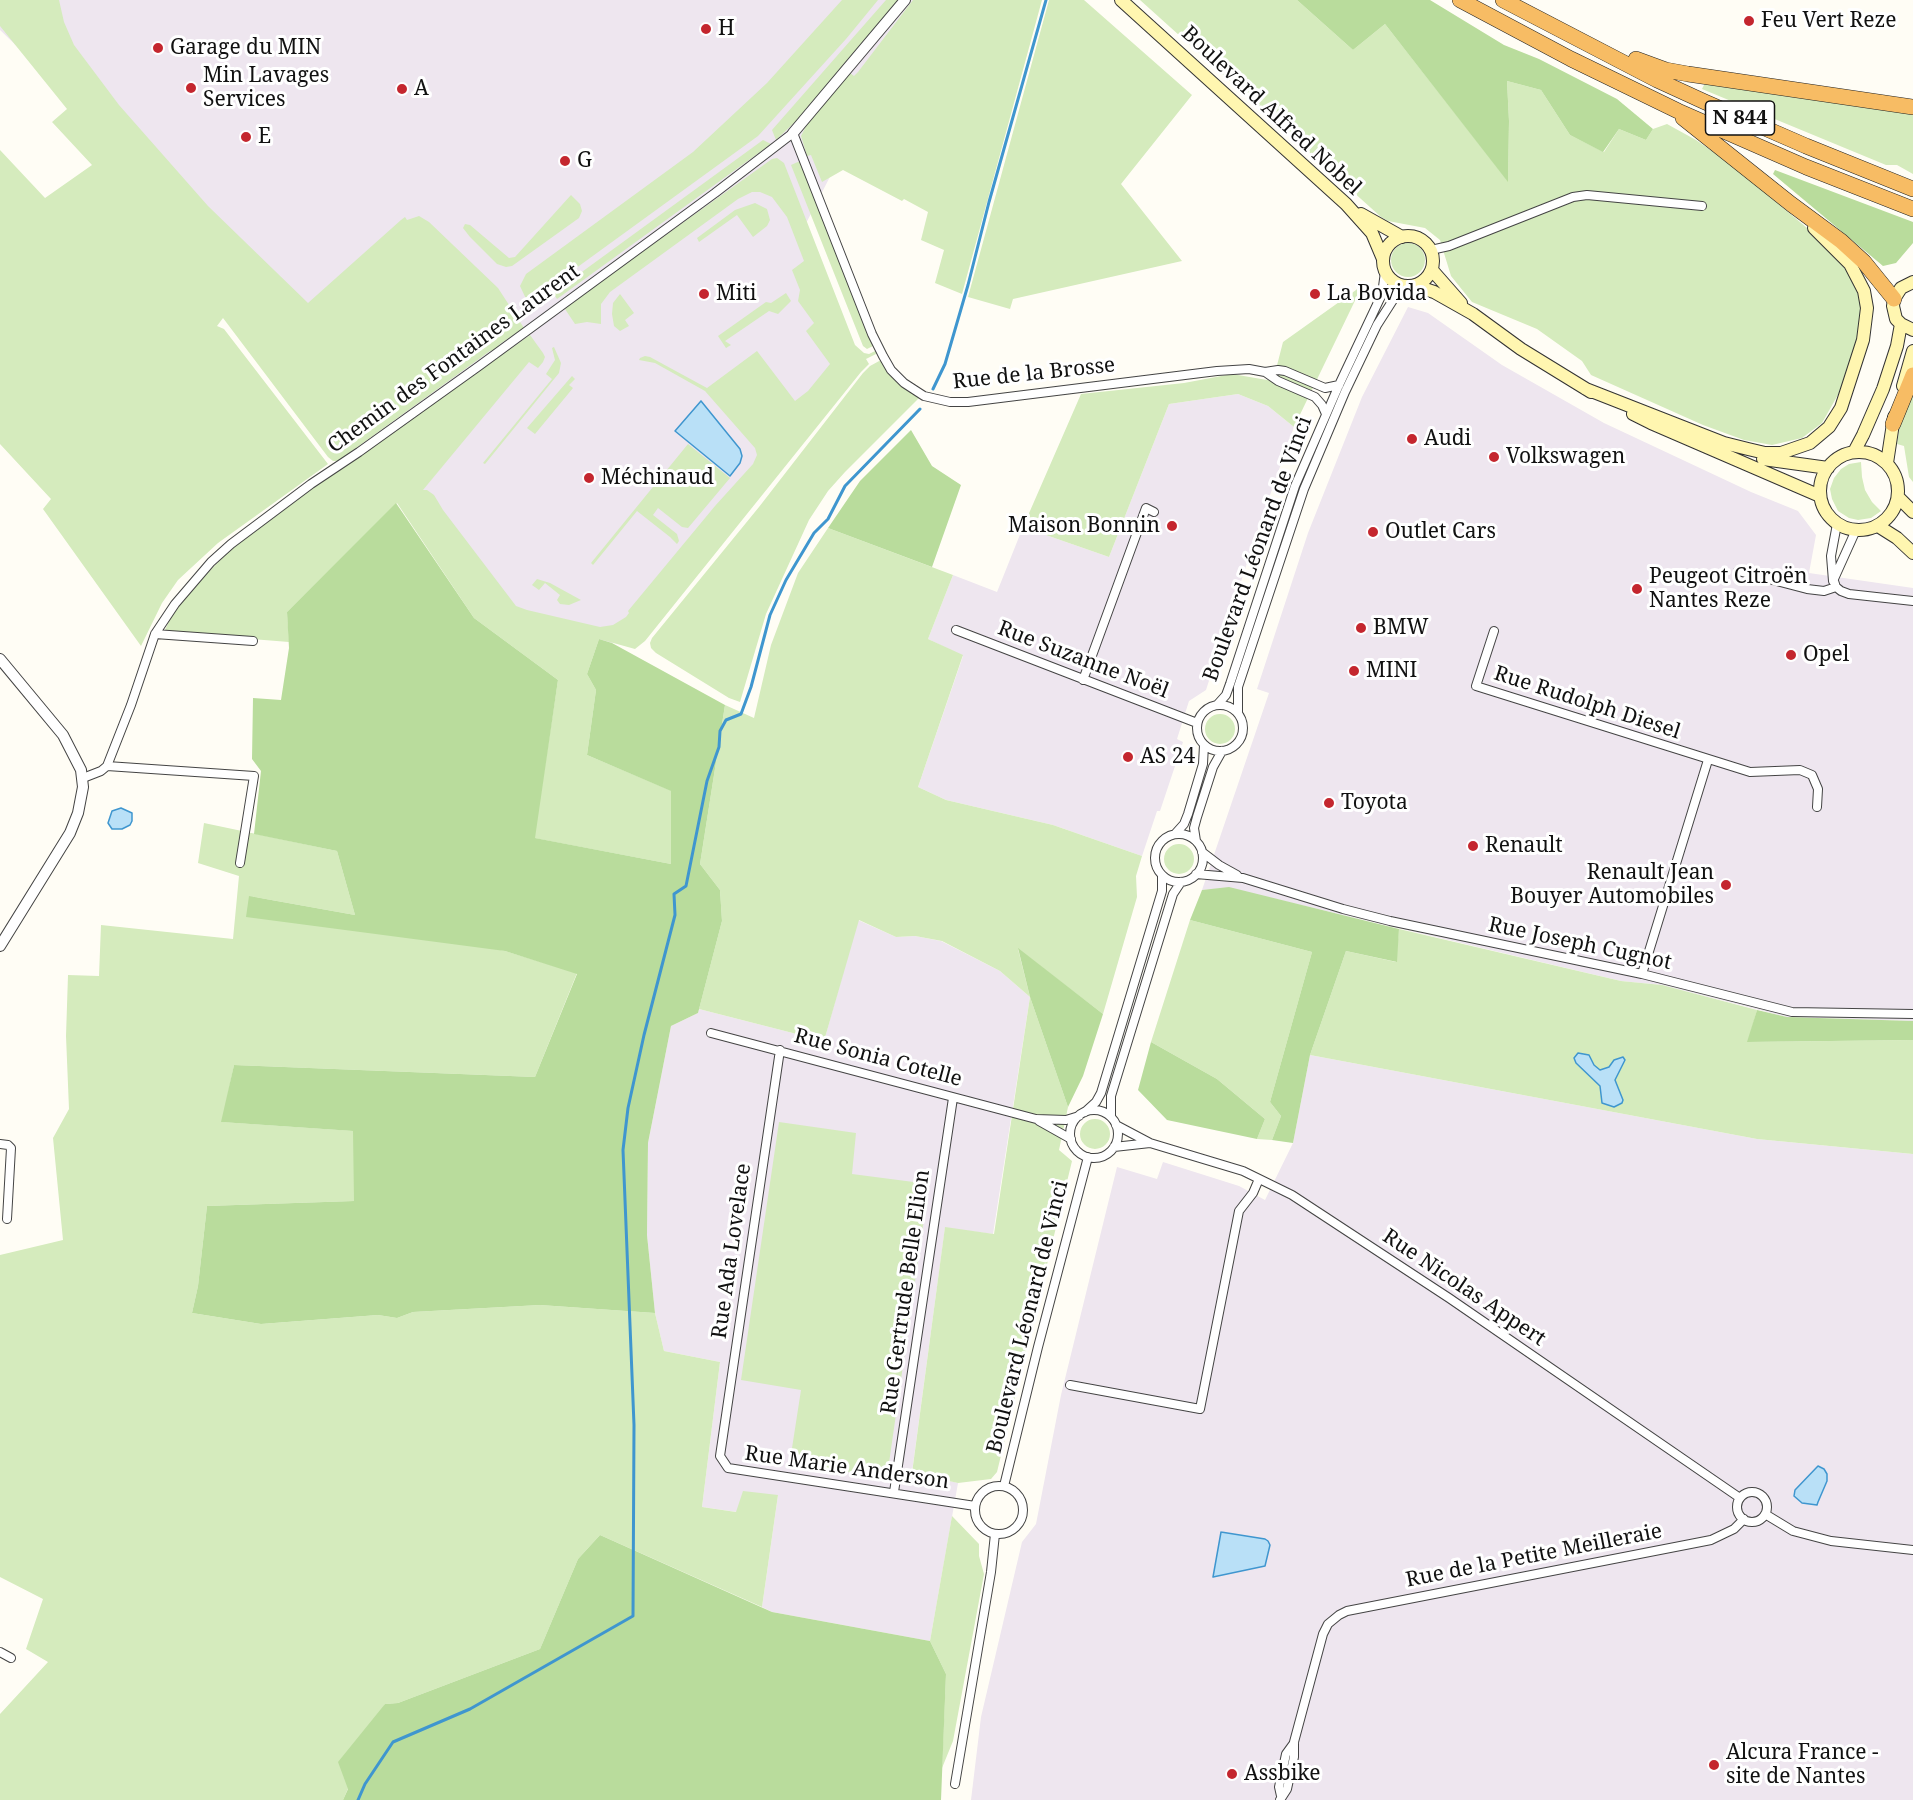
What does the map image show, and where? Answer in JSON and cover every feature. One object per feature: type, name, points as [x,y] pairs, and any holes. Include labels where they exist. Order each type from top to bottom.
[{"type":"highway","name":"N 844","points":[[1460,0],[1571,59],[1678,111],[1796,163],[1913,209]]},
{"type":"highway","name":"N 844","points":[[1503,0],[1657,80],[1751,123],[1913,189]]},
{"type":"highway","points":[[1572,36],[1592,38],[1632,58],[1666,70],[1913,107]]},
{"type":"highway","points":[[1678,111],[1686,122],[1842,241],[1864,262],[1894,299]]},
{"type":"highway","points":[[1893,424],[1913,375]]},
{"type":"main road","name":"Boulevard Alfred Nobel","points":[[1121,0],[1346,204],[1372,232],[1383,259]]},
{"type":"main road","name":"Boulevard Alfred Nobel","points":[[1346,204],[1371,221],[1402,237]]},
{"type":"main road","points":[[1586,389],[1724,443],[1765,453],[1781,453],[1796,449],[1810,442],[1829,427],[1838,415],[1846,396],[1863,340],[1868,308],[1864,291],[1850,264],[1791,204]]},
{"type":"main road","points":[[1412,286],[1423,282],[1432,270],[1433,256],[1431,250],[1419,238],[1402,237],[1389,244],[1383,259],[1385,272],[1394,283],[1434,292],[1473,314],[1521,349],[1586,389],[1651,423],[1820,496]]},
{"type":"main road","points":[[1432,270],[1473,314]]},
{"type":"main road","points":[[1912,281],[1901,288],[1894,299],[1894,313],[1901,324],[1913,330]]},
{"type":"main road","points":[[1854,452],[1883,389],[1897,346],[1901,324]]},
{"type":"main road","points":[[1887,463],[1896,406],[1913,351]]},
{"type":"main road","points":[[1631,406],[1685,433],[1749,456],[1828,468]]},
{"type":"main road","points":[[1854,452],[1873,454],[1887,463],[1897,479],[1898,497],[1893,512],[1878,526],[1867,530],[1856,530],[1837,524],[1828,514],[1820,496],[1823,476],[1828,468],[1838,458],[1854,452]]},
{"type":"main road","points":[[1898,497],[1913,512]]},
{"type":"main road","points":[[1878,526],[1897,538],[1913,553]]},
{"type":"street","points":[[793,133],[905,0]]},
{"type":"street","name":"Rue de la Brosse","points":[[793,133],[872,334],[897,377],[924,396],[950,402],[968,402],[1217,370],[1249,369],[1265,372],[1286,371],[1325,388],[1339,385]]},
{"type":"street","name":"Chemin des Fontaines Laurent","points":[[107,766],[155,634],[187,588],[231,544],[310,484],[359,452],[479,366],[793,133]]},
{"type":"street","points":[[1431,250],[1449,246],[1573,197],[1587,195],[1701,206]]},
{"type":"street","name":"Boulevard Léonard de Vinci","points":[[1217,705],[1226,695],[1230,684],[1295,486],[1382,294],[1385,272]]},
{"type":"street","name":"Boulevard Léonard de Vinci","points":[[1238,712],[1238,687],[1304,489],[1345,392],[1377,325],[1393,300],[1412,286]]},
{"type":"street","name":"Rue de la Brosse","points":[[1265,372],[1278,381],[1315,397],[1326,414]]},
{"type":"street","points":[[1083,680],[1146,508],[1154,512]]},
{"type":"street","points":[[1834,584],[1831,556],[1837,524]]},
{"type":"street","points":[[1738,571],[1807,590],[1824,591],[1834,584],[1856,530]]},
{"type":"street","points":[[1834,584],[1849,594],[1913,601]]},
{"type":"street","name":"Rue Suzanne Noël","points":[[956,630],[1197,723]]},
{"type":"street","name":"Rue Rudolph Diesel","points":[[1494,631],[1476,686],[1750,772],[1800,770],[1812,775],[1818,789],[1817,807]]},
{"type":"street","points":[[155,634],[253,641]]},
{"type":"street","points":[[0,659],[63,735],[72,749],[83,778],[82,800],[70,833],[0,946]]},
{"type":"street","points":[[1217,705],[1228,706],[1238,712],[1244,728],[1238,744],[1222,751],[1212,750],[1204,744],[1197,731],[1197,723],[1204,711],[1217,705]]},
{"type":"street","points":[[1204,744],[1203,764],[1184,824],[1175,834],[1161,842],[1157,849],[1155,858],[1157,867],[1162,875],[1170,880],[1180,882],[1188,880],[1202,866],[1202,852],[1196,841],[1194,828],[1213,767],[1222,751]]},
{"type":"street","points":[[1642,974],[1708,760]]},
{"type":"street","points":[[83,778],[107,766],[254,776],[240,863]]},
{"type":"street","points":[[1175,834],[1188,836],[1196,841]]},
{"type":"street","name":"Rue Joseph Cugnot","points":[[1202,852],[1219,865],[1243,878],[1390,921],[1642,974],[1792,1012],[1913,1014]]},
{"type":"street","name":"Rue Joseph Cugnot","points":[[1196,874],[1243,878]]},
{"type":"street","points":[[1150,1143],[1114,1148],[1103,1157],[1088,1157],[1074,1147],[1071,1130],[1101,1093],[1162,891],[1162,875]]},
{"type":"street","points":[[1114,1148],[1118,1132],[1114,1121],[1111,1096],[1173,894],[1180,882]]},
{"type":"street","name":"Rue Sonia Cotelle","points":[[711,1033],[1036,1119]]},
{"type":"street","name":"Rue Ada Lovelace","points":[[720,1456],[780,1050]]},
{"type":"street","name":"Rue Gertrude Belle Elion","points":[[894,1492],[953,1098]]},
{"type":"street","points":[[1036,1119],[1066,1120],[1099,1111],[1150,1143]]},
{"type":"street","points":[[1036,1119],[1071,1138]]},
{"type":"street","name":"Rue Nicolas Appert","points":[[1150,1143],[1243,1171],[1292,1195],[1356,1236],[1740,1498]]},
{"type":"street","points":[[0,1144],[11,1148],[7,1219]]},
{"type":"street","name":"Boulevard Léonard de Vinci","points":[[1004,1486],[1088,1157]]},
{"type":"street","points":[[1070,1385],[1200,1409],[1239,1211],[1253,1193],[1259,1179]]},
{"type":"street","name":"Rue Marie Anderson","points":[[720,1456],[728,1468],[975,1506]]},
{"type":"street","name":"Boulevard Léonard de Vinci","points":[[975,1506],[984,1491],[993,1487],[1004,1486],[1020,1498],[1023,1504],[1022,1518],[1014,1528],[1002,1534],[995,1533]]},
{"type":"street","points":[[1748,1493],[1758,1493],[1767,1504],[1765,1514],[1756,1521],[1744,1519],[1740,1516],[1737,1507],[1740,1498],[1748,1493]]},
{"type":"street","points":[[955,1784],[992,1572],[995,1533],[980,1524],[976,1518],[975,1506]]},
{"type":"street","points":[[1765,1514],[1793,1531],[1831,1541],[1913,1550]]},
{"type":"street","name":"Rue de la Petite Meilleraie","points":[[1281,1798],[1279,1787],[1286,1754],[1294,1742],[1323,1634],[1328,1624],[1340,1615],[1347,1611],[1711,1540],[1734,1529],[1744,1519]]},
{"type":"street","points":[[0,1652],[10,1658]]},
{"type":"shaded area","points":[[0,0],[921,0],[800,235],[845,353],[763,452],[612,643],[517,614],[422,490],[446,461],[0,30]]},
{"type":"shaded area","points":[[1408,307],[1428,313],[1502,365],[1604,423],[1751,492],[1798,511],[1816,535],[1809,573],[1913,588],[1913,1021],[1787,1017],[1662,985],[1621,981],[1229,888],[1202,890],[1269,693],[1257,689],[1308,533],[1362,397]]},
{"type":"shaded area","points":[[1238,394],[1268,406],[1294,427],[1206,690],[1189,701],[1177,739],[1183,742],[1142,856],[1053,825],[946,800],[918,787],[963,656],[928,639],[953,575],[997,592],[1023,527],[1109,557],[1169,404]]},
{"type":"shaded area","points":[[858,920],[896,937],[915,936],[941,941],[1000,971],[1030,997],[993,1234],[945,1228],[912,1472],[958,1483],[930,1641],[772,1612],[762,1607],[778,1495],[737,1512],[702,1507],[720,1362],[664,1351],[655,1313],[647,1235],[648,1143],[671,1026],[698,1013],[699,1009],[824,1041]]},
{"type":"shaded area","points":[[1310,1055],[1757,1139],[1913,1154],[1913,1800],[971,1800],[981,1717],[1022,1542],[1036,1524],[1061,1395],[1117,1167],[1157,1179],[1163,1162],[1239,1186],[1265,1200],[1293,1143]]},
{"type":"green space","points":[[0,0],[59,0],[64,22],[74,45],[119,105],[208,206],[308,303],[401,220],[405,217],[407,220],[419,216],[429,222],[498,288],[524,328],[338,461],[333,461],[223,318],[217,326],[224,329],[328,464],[218,543],[178,580],[162,603],[141,646],[43,509],[51,499],[0,444],[0,150],[45,198],[92,165],[52,122],[67,109],[0,26]]},
{"type":"green space","points":[[842,0],[878,0],[846,39],[758,136],[528,303],[520,286],[526,274],[693,152],[767,83]]},
{"type":"green space","points":[[886,0],[898,0],[795,122],[776,140],[772,130]]},
{"type":"green space","points":[[913,0],[1042,0],[962,294],[935,283],[944,250],[921,240],[928,212],[843,170],[822,182],[811,155],[807,156],[801,136],[807,124],[850,73],[854,76],[858,72]]},
{"type":"green space","points":[[1049,0],[1084,0],[1192,95],[1121,184],[1182,261],[1013,299],[1010,309],[968,297]]},
{"type":"green space","points":[[1140,0],[1297,0],[1353,50],[1385,24],[1508,181],[1507,81],[1541,90],[1570,135],[1604,152],[1619,129],[1646,140],[1653,129],[1667,124],[1696,140],[1732,165],[1819,238],[1850,271],[1861,295],[1864,312],[1858,338],[1839,393],[1822,423],[1802,438],[1772,445],[1744,440],[1703,425],[1591,375],[1582,361],[1537,329],[1472,302],[1451,276],[1440,240],[1425,228],[1388,221],[1381,217]]},
{"type":"green space","points":[[1297,0],[1430,0],[1504,45],[1539,59],[1617,99],[1653,129],[1646,140],[1619,129],[1603,152],[1570,135],[1541,90],[1507,81],[1508,182],[1385,24],[1353,50]]},
{"type":"green space","points":[[1706,81],[1913,111],[1913,174],[1897,165],[1886,165],[1702,89]]},
{"type":"green space","points":[[763,140],[771,144],[557,299],[553,293]]},
{"type":"green space","points":[[777,158],[784,163],[855,345],[864,353],[869,354],[875,351],[878,353],[866,359],[869,364],[645,641],[635,649],[599,639],[587,674],[596,690],[587,755],[672,791],[671,864],[534,838],[558,680],[474,618],[397,503],[287,612],[289,642],[164,632],[173,613],[189,592],[235,545],[273,515],[530,335],[545,357],[543,362],[538,368],[529,362],[423,490],[434,495],[516,606],[600,627],[613,625],[626,617],[628,611],[715,506],[753,464],[757,455],[755,448],[705,391],[655,363],[639,360],[640,358],[650,357],[707,388],[757,351],[795,401],[808,391],[830,364],[806,331],[814,323],[798,301],[800,290],[792,270],[804,261],[787,217],[772,197],[760,192],[752,192],[738,199],[610,292],[601,304],[601,324],[587,322],[575,324],[565,309],[584,293],[772,159]]},
{"type":"green space","points":[[800,161],[873,346],[867,349],[863,346],[791,165]]},
{"type":"green space","points":[[1775,170],[1913,222],[1913,243],[1896,263],[1883,266],[1773,174]]},
{"type":"green space","points":[[571,195],[580,204],[582,211],[579,218],[512,266],[497,264],[463,228],[465,224],[470,225],[509,258],[515,257]]},
{"type":"green space","points":[[755,203],[767,209],[770,220],[767,226],[753,237],[737,215],[699,242],[697,238],[735,210]]},
{"type":"green space","points":[[1408,243],[1420,248],[1425,260],[1420,272],[1408,277],[1396,272],[1391,260],[1396,248]]},
{"type":"green space","points":[[1364,282],[1294,427],[1268,406],[1238,394],[1169,404],[1109,557],[1023,527],[1081,394],[1184,383],[1232,374],[1273,381],[1283,342]]},
{"type":"green space","points":[[786,293],[791,301],[778,314],[769,311],[725,341],[731,345],[726,348],[718,336],[766,302],[771,303]]},
{"type":"green space","points":[[620,294],[634,313],[625,320],[629,326],[620,331],[614,326],[612,314],[613,303]]},
{"type":"green space","points":[[554,347],[561,363],[559,373],[485,464],[483,463],[552,379],[546,374],[555,360],[552,348]]},
{"type":"green space","points":[[881,360],[899,384],[919,398],[845,472],[828,491],[809,520],[766,614],[740,702],[729,698],[656,653],[651,648],[652,638],[759,507],[863,373]]},
{"type":"green space","points":[[572,376],[575,379],[569,385],[573,388],[535,434],[527,428]]},
{"type":"green space","points":[[1913,390],[1913,482],[1909,477],[1904,446],[1897,444],[1900,424]]},
{"type":"green space","points":[[911,430],[932,466],[961,485],[932,567],[828,528],[860,481]]},
{"type":"green space","points":[[688,444],[730,478],[688,528],[682,527],[658,508],[653,515],[677,534],[679,541],[677,544],[637,511],[593,565],[591,563]]},
{"type":"green space","points":[[1861,462],[1865,490],[1881,511],[1871,518],[1858,520],[1849,518],[1838,511],[1830,489],[1841,469],[1849,464]]},
{"type":"green space","points":[[396,503],[474,618],[558,680],[535,838],[671,864],[671,791],[587,755],[596,690],[587,674],[599,639],[612,643],[725,705],[700,864],[720,890],[722,921],[698,1013],[671,1026],[648,1143],[647,1235],[655,1313],[540,1305],[413,1312],[397,1318],[378,1315],[261,1324],[192,1313],[198,1286],[207,1206],[354,1201],[353,1131],[221,1122],[234,1065],[535,1077],[577,974],[505,951],[246,917],[249,896],[355,915],[337,851],[254,834],[261,771],[252,759],[253,698],[281,700],[289,648],[287,612]]},
{"type":"green space","points":[[828,528],[953,575],[928,639],[963,655],[918,787],[946,800],[1053,825],[1142,856],[1136,876],[1137,897],[1103,1014],[1018,949],[1030,997],[1000,971],[942,941],[915,936],[896,937],[859,920],[824,1041],[699,1009],[722,921],[720,890],[700,864],[725,705],[754,718],[771,645],[798,573]]},
{"type":"green space","points":[[537,579],[550,583],[581,600],[569,605],[560,604],[557,600],[560,595],[545,583],[539,590],[532,585]]},
{"type":"green space","points":[[1220,714],[1226,715],[1234,723],[1234,735],[1226,743],[1220,744],[1214,743],[1206,735],[1205,729],[1206,723],[1214,715]]},
{"type":"green space","points":[[204,823],[337,851],[355,915],[249,896],[505,951],[577,973],[535,1077],[234,1065],[222,1122],[354,1131],[354,1201],[207,1206],[198,1286],[192,1313],[261,1324],[378,1315],[397,1318],[413,1312],[540,1305],[655,1313],[664,1351],[720,1362],[702,1507],[736,1512],[743,1491],[778,1495],[762,1607],[600,1535],[578,1559],[540,1649],[398,1703],[385,1704],[343,1800],[0,1800],[0,1714],[48,1662],[26,1649],[43,1599],[0,1577],[0,1255],[63,1240],[53,1138],[69,1109],[66,1036],[68,975],[99,976],[101,925],[233,939],[239,876],[198,863]]},
{"type":"green space","points":[[1179,844],[1190,848],[1194,859],[1190,870],[1179,874],[1168,870],[1164,859],[1168,848]]},
{"type":"green space","points":[[1229,887],[1399,929],[1397,962],[1346,951],[1310,1055],[1293,1143],[1272,1140],[1281,1116],[1270,1102],[1312,952],[1190,920],[1202,890]]},
{"type":"green space","points":[[1190,920],[1312,952],[1270,1102],[1281,1116],[1272,1140],[1257,1139],[1265,1119],[1217,1079],[1151,1042]]},
{"type":"green space","points":[[1399,929],[1621,981],[1662,985],[1757,1010],[1748,1042],[1913,1040],[1913,1154],[1757,1139],[1310,1055],[1346,951],[1396,962]]},
{"type":"green space","points":[[1018,948],[1103,1014],[1083,1076],[1068,1107],[1030,997]]},
{"type":"green space","points":[[1030,997],[1068,1107],[1059,1150],[1072,1161],[997,1472],[991,1479],[958,1483],[912,1473],[945,1227],[994,1234]]},
{"type":"green space","points":[[1757,1010],[1787,1017],[1913,1021],[1913,1040],[1747,1042]]},
{"type":"green space","points":[[1151,1042],[1217,1079],[1265,1119],[1257,1139],[1167,1120],[1138,1090]]},
{"type":"green space","points":[[1095,1119],[1106,1123],[1110,1134],[1106,1145],[1095,1149],[1084,1145],[1080,1134],[1084,1123]]},
{"type":"green space","points":[[779,1122],[856,1133],[852,1174],[929,1184],[889,1463],[869,1476],[790,1461],[801,1390],[741,1380]]},
{"type":"green space","points":[[952,1516],[979,1544],[979,1556],[984,1574],[953,1741],[942,1768],[946,1674],[930,1641]]},
{"type":"green space","points":[[600,1535],[772,1612],[930,1641],[946,1674],[941,1800],[343,1800],[348,1789],[338,1762],[385,1704],[398,1703],[540,1649],[578,1559]]},
{"type":"water","points":[[701,401],[740,449],[742,456],[740,463],[730,476],[675,431]]},
{"type":"water","points":[[121,808],[132,813],[132,821],[130,825],[122,829],[112,829],[108,823],[112,811]]},
{"type":"water","points":[[1578,1053],[1589,1055],[1594,1065],[1600,1070],[1609,1067],[1614,1060],[1623,1057],[1625,1060],[1615,1080],[1623,1100],[1622,1103],[1614,1107],[1602,1103],[1600,1086],[1576,1063],[1574,1058]]},
{"type":"water","points":[[1818,1466],[1827,1474],[1827,1481],[1817,1505],[1802,1503],[1794,1496],[1795,1490]]},
{"type":"water","points":[[1221,1532],[1268,1541],[1270,1545],[1265,1566],[1213,1577]]},
{"type":"waterway","points":[[933,389],[945,364],[968,285],[1046,0]]},
{"type":"waterway","points":[[358,1800],[365,1784],[393,1742],[470,1709],[633,1616],[634,1425],[623,1150],[628,1108],[644,1035],[675,915],[674,894],[686,886],[707,781],[719,747],[720,731],[726,720],[741,714],[751,687],[770,615],[786,580],[814,533],[828,519],[845,486],[920,409]]},
{"type":"place","name":"Feu Vert Reze","points":[[1749,21]]},
{"type":"place","name":"H","points":[[706,29]]},
{"type":"place","name":"Garage du MIN","points":[[158,48]]},
{"type":"place","name":"Min Lavages Services","points":[[191,88]]},
{"type":"place","name":"A","points":[[402,89]]},
{"type":"place","name":"E","points":[[246,137]]},
{"type":"place","name":"G","points":[[565,161]]},
{"type":"place","name":"Miti","points":[[704,294]]},
{"type":"place","name":"La Bovida","points":[[1315,294]]},
{"type":"place","name":"Audi","points":[[1412,439]]},
{"type":"place","name":"Volkswagen","points":[[1494,457]]},
{"type":"place","name":"Méchinaud","points":[[589,478]]},
{"type":"place","name":"Maison Bonnin","points":[[1172,526]]},
{"type":"place","name":"Outlet Cars","points":[[1373,532]]},
{"type":"place","name":"Peugeot Citroën Nantes Reze","points":[[1637,589]]},
{"type":"place","name":"BMW","points":[[1361,628]]},
{"type":"place","name":"Opel","points":[[1791,655]]},
{"type":"place","name":"MINI","points":[[1354,671]]},
{"type":"place","name":"AS 24","points":[[1128,757]]},
{"type":"place","name":"Toyota","points":[[1329,803]]},
{"type":"place","name":"Renault","points":[[1473,846]]},
{"type":"place","name":"Renault Jean Bouyer Automobiles","points":[[1726,885]]},
{"type":"place","name":"Alcura France - site de Nantes","points":[[1714,1765]]},
{"type":"place","name":"Assbike","points":[[1232,1774]]}]
